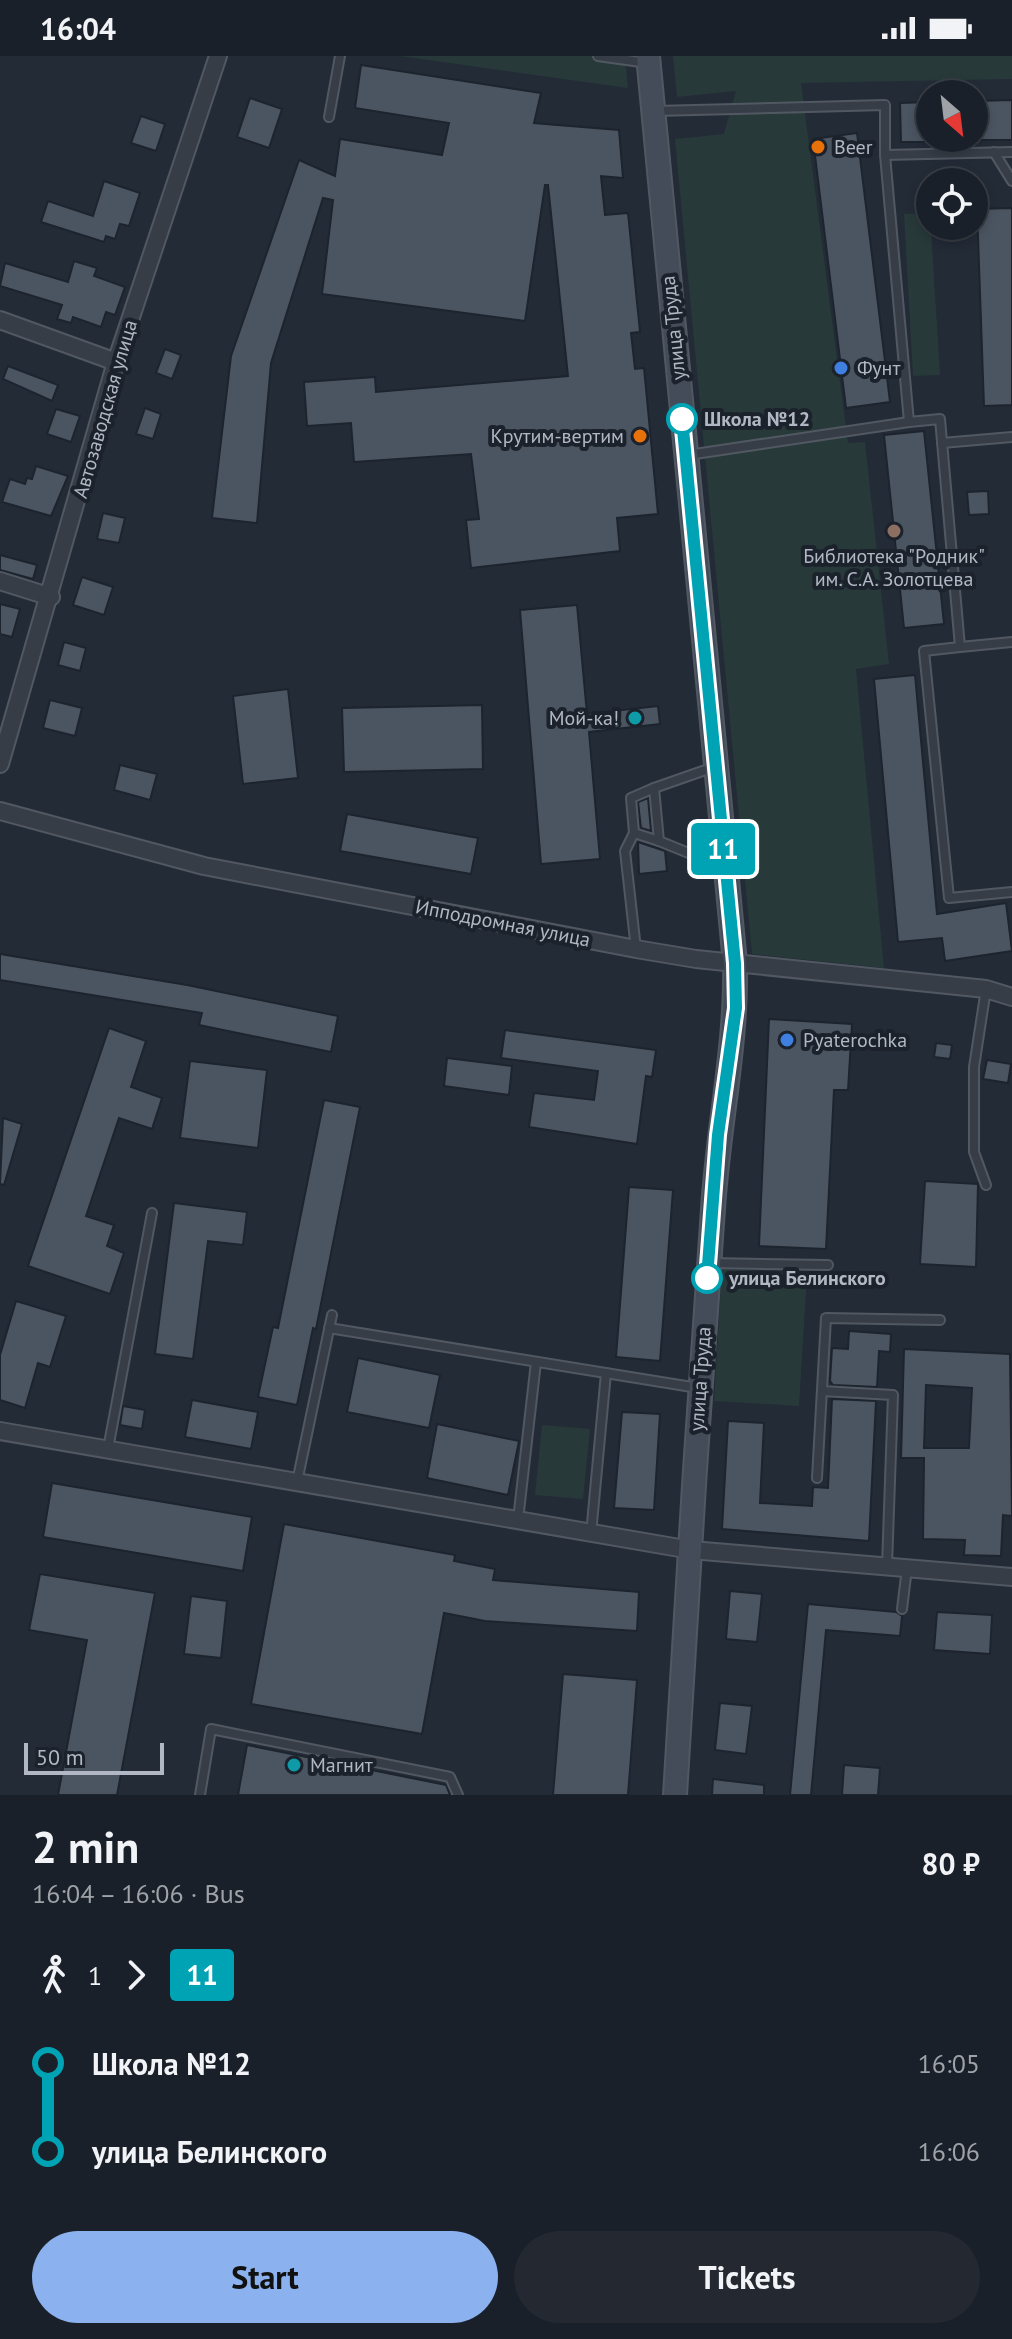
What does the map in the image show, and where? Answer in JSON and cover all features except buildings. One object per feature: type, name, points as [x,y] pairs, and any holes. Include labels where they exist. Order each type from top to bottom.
[{"type":"main road","name":"улица Труда","points":[[648,59],[735,963],[736,1008],[718,1135],[699,1388],[675,1795]]},
{"type":"street","name":"Автозаводская улица","points":[[0,764],[51,597],[116,362],[218,56]]},
{"type":"street","points":[[0,320],[116,362]]},
{"type":"street","points":[[0,581],[51,597]]},
{"type":"street","name":"Ипподромная улица","points":[[0,811],[204,866],[636,949],[735,963],[986,989],[1012,997]]},
{"type":"street","points":[[0,1431],[691,1550],[1012,1577]]},
{"type":"lane","points":[[329,117],[340,56]]},
{"type":"lane","points":[[598,56],[648,59]]},
{"type":"lane","points":[[651,111],[885,105],[885,155],[909,422]]},
{"type":"lane","points":[[994,152],[1012,181]]},
{"type":"lane","points":[[885,155],[1012,152]]},
{"type":"lane","points":[[687,456],[940,419],[960,647]]},
{"type":"lane","points":[[942,443],[1012,437]]},
{"type":"lane","points":[[1012,642],[924,651],[949,898],[1012,892]]},
{"type":"lane","points":[[636,949],[625,851],[634,833],[631,798],[715,766]]},
{"type":"lane","points":[[654,788],[659,841]]},
{"type":"lane","points":[[634,833],[725,867]]},
{"type":"lane","points":[[986,989],[974,1067],[974,1152],[986,1185]]},
{"type":"lane","points":[[108,1450],[152,1213]]},
{"type":"lane","points":[[709,1263],[828,1265]]},
{"type":"lane","points":[[297,1483],[332,1315]]},
{"type":"lane","points":[[817,1478],[826,1318],[940,1320]]},
{"type":"lane","points":[[329,1328],[699,1388]]},
{"type":"lane","points":[[518,1521],[536,1362]]},
{"type":"lane","points":[[591,1534],[606,1373]]},
{"type":"lane","points":[[822,1391],[893,1395],[887,1567]]},
{"type":"lane","points":[[902,1609],[907,1568]]},
{"type":"lane","points":[[200,1795],[211,1729],[450,1777],[458,1795]]},
{"type":"shaded area","points":[[400,56],[625,56],[628,88]]},
{"type":"shaded area","points":[[673,56],[1012,56],[1012,79],[801,83],[848,443],[865,442],[889,664],[856,669],[884,968],[752,954],[675,139],[724,134],[736,91],[677,97]]},
{"type":"shaded area","points":[[904,214],[916,214],[916,240],[932,240],[940,375],[913,376]]},
{"type":"shaded area","points":[[722,1269],[807,1274],[799,1406],[714,1401]]},
{"type":"shaded area","points":[[542,1425],[590,1429],[583,1499],[535,1495]]},
{"type":"bus line","name":"11","points":[[682,419],[735,963],[736,1008],[718,1135],[707,1278]]},
{"type":"place","name":"Beer","points":[[818,147]]},
{"type":"place","name":"Фунт","points":[[841,368]]},
{"type":"place","name":"Школа №12","points":[[682,419]]},
{"type":"place","name":"Крутим-вертим","points":[[640,436]]},
{"type":"place","name":"Библиотека \"Родник\" им. С.А. Золотцева","points":[[894,531]]},
{"type":"place","name":"Мой-ка!","points":[[635,718]]},
{"type":"place","name":"Pyaterochka","points":[[787,1040]]},
{"type":"place","name":"улица Белинского","points":[[707,1278]]},
{"type":"place","name":"Магнит","points":[[294,1765]]}]
